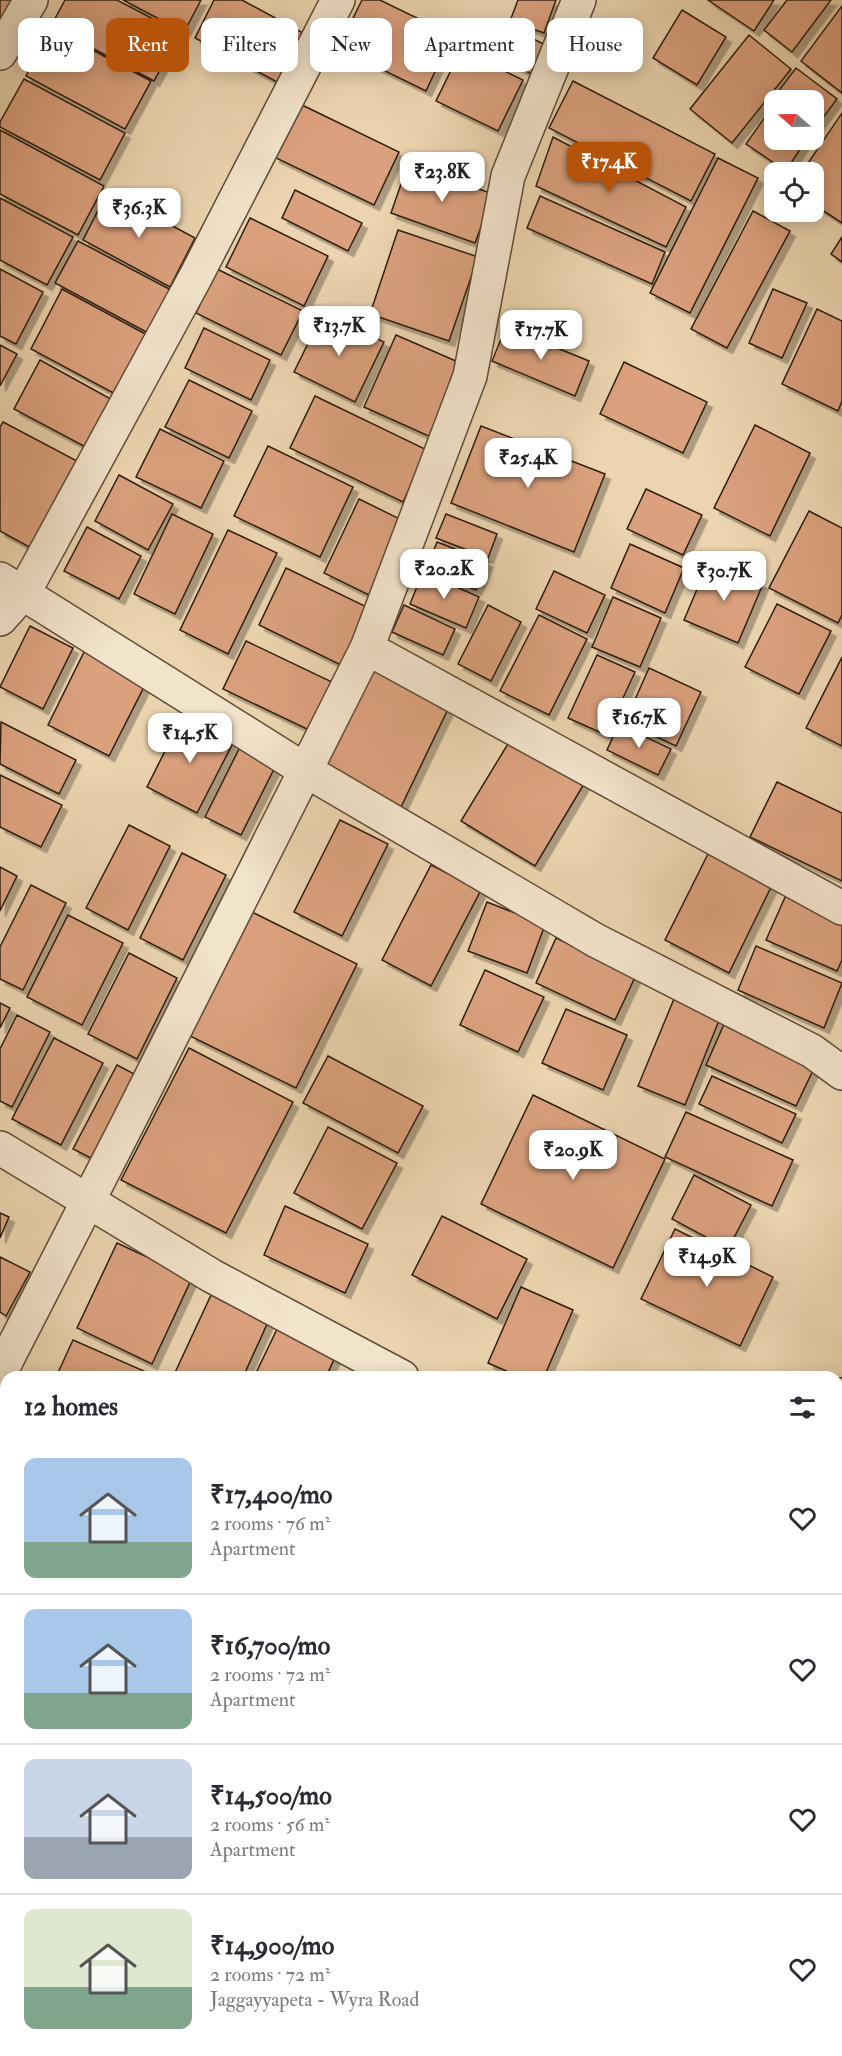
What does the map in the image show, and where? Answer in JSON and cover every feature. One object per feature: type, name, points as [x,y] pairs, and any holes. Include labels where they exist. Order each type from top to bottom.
[{"type":"street","points":[[0,53],[30,0]]},
{"type":"street","points":[[0,619],[12,586],[195,278],[338,0]]},
{"type":"street","points":[[1,1371],[367,648],[470,376],[508,176],[579,0]]},
{"type":"street","points":[[12,586],[305,770],[595,940],[812,1051],[842,1073]]},
{"type":"street","points":[[367,648],[842,908]]},
{"type":"street","points":[[0,1148],[212,1276],[391,1371]]},
{"type":"building","points":[[0,0],[16,0],[0,31]]},
{"type":"building","points":[[65,0],[117,0],[151,18],[106,18],[106,55],[94,49],[94,18],[55,18]]},
{"type":"building","points":[[123,0],[201,0],[189,23],[189,18],[157,18]]},
{"type":"building","points":[[214,0],[242,0],[275,18],[205,18]]},
{"type":"building","points":[[362,0],[380,0],[417,18],[404,18],[404,72],[435,72],[426,91],[387,72],[392,72],[392,18],[353,18]]},
{"type":"building","points":[[518,0],[556,0],[549,18],[547,18],[544,33],[535,30],[535,18],[511,18]]},
{"type":"building","points":[[708,0],[774,0],[754,31]]},
{"type":"building","points":[[787,0],[831,0],[792,52],[764,30]]},
{"type":"building","points":[[842,6],[842,93],[801,61]]},
{"type":"building","points":[[682,10],[726,37],[697,85],[653,58]]},
{"type":"building","points":[[201,26],[201,41],[195,38]]},
{"type":"building","points":[[298,30],[303,33],[298,42]]},
{"type":"building","points":[[749,35],[791,69],[774,90],[764,90],[764,103],[732,143],[690,109]]},
{"type":"building","points":[[535,40],[546,45],[535,68]]},
{"type":"building","points":[[94,51],[106,57],[106,72],[134,72],[151,81],[125,129],[26,76],[28,72],[94,72]]},
{"type":"building","points":[[796,68],[837,99],[824,116],[824,90],[779,90]]},
{"type":"building","points":[[137,72],[159,72],[154,81]]},
{"type":"building","points":[[258,72],[282,72],[277,82]]},
{"type":"building","points":[[450,72],[506,72],[523,80],[498,131],[436,101]]},
{"type":"building","points":[[24,79],[125,133],[100,180],[0,127],[0,122]]},
{"type":"building","points":[[573,81],[715,154],[691,201],[549,128]]},
{"type":"building","points":[[300,104],[399,152],[374,205],[274,157]]},
{"type":"building","points":[[842,113],[842,223],[824,211],[824,162],[809,162],[817,150],[824,150],[824,140]]},
{"type":"building","points":[[764,118],[764,150],[800,150],[792,162],[773,162],[746,144]]},
{"type":"building","points":[[0,130],[104,186],[78,235],[0,194]]},
{"type":"building","points":[[553,137],[686,207],[666,247],[536,186]]},
{"type":"building","points":[[718,158],[758,178],[690,313],[650,293]]},
{"type":"building","points":[[408,164],[493,194],[475,243],[391,213]]},
{"type":"building","points":[[295,190],[362,223],[348,251],[282,218]]},
{"type":"building","points":[[108,191],[195,238],[170,287],[83,240]]},
{"type":"building","points":[[540,196],[665,252],[652,284],[527,228]]},
{"type":"building","points":[[0,198],[73,237],[47,285],[0,260]]},
{"type":"building","points":[[753,211],[764,217],[764,222],[773,222],[790,231],[727,348],[691,329]]},
{"type":"building","points":[[250,218],[328,256],[304,306],[226,267]]},
{"type":"building","points":[[398,230],[478,257],[449,341],[370,314]]},
{"type":"building","points":[[842,237],[842,262],[831,254]]},
{"type":"building","points":[[78,241],[173,291],[150,334],[55,283]]},
{"type":"building","points":[[0,269],[43,292],[16,344],[0,336]]},
{"type":"building","points":[[217,269],[303,311],[281,355],[196,313]]},
{"type":"building","points":[[62,289],[151,337],[119,396],[31,349]]},
{"type":"building","points":[[773,289],[807,303],[782,358],[749,343]]},
{"type":"building","points":[[817,309],[842,321],[842,401],[838,411],[782,384]]},
{"type":"building","points":[[323,313],[384,342],[355,402],[294,372]]},
{"type":"building","points":[[506,327],[589,361],[575,396],[492,361]]},
{"type":"building","points":[[204,328],[270,360],[251,400],[185,368]]},
{"type":"building","points":[[396,335],[465,365],[433,438],[364,407]]},
{"type":"building","points":[[0,345],[17,354],[0,386]]},
{"type":"building","points":[[40,360],[118,403],[93,451],[14,409]]},
{"type":"building","points":[[624,362],[707,402],[683,453],[600,414]]},
{"type":"building","points":[[189,380],[252,411],[229,458],[165,427]]},
{"type":"building","points":[[315,396],[427,450],[403,502],[290,448]]},
{"type":"building","points":[[3,422],[77,461],[31,548],[0,531],[0,427]]},
{"type":"building","points":[[755,425],[810,453],[770,536],[714,508]]},
{"type":"building","points":[[481,426],[605,474],[574,552],[451,503]]},
{"type":"building","points":[[160,429],[224,461],[201,508],[136,477]]},
{"type":"building","points":[[268,446],[353,487],[320,557],[234,516]]},
{"type":"building","points":[[119,475],[173,504],[148,550],[95,521]]},
{"type":"building","points":[[646,489],[702,515],[683,555],[627,529]]},
{"type":"building","points":[[359,499],[406,522],[371,596],[324,573]]},
{"type":"building","points":[[809,511],[842,528],[842,615],[838,623],[769,588]]},
{"type":"building","points":[[172,514],[213,534],[175,614],[134,594]]},
{"type":"building","points":[[446,514],[497,534],[488,558],[436,538]]},
{"type":"building","points":[[87,527],[141,556],[119,599],[64,571]]},
{"type":"building","points":[[228,530],[277,553],[228,654],[180,630]]},
{"type":"building","points":[[437,542],[488,562],[476,590],[426,570]]},
{"type":"building","points":[[630,544],[684,568],[665,613],[611,588]]},
{"type":"building","points":[[709,561],[763,584],[738,643],[684,620]]},
{"type":"building","points":[[286,568],[371,609],[343,666],[259,625]]},
{"type":"building","points":[[554,571],[605,595],[587,633],[536,609]]},
{"type":"building","points":[[423,572],[479,597],[466,628],[410,604]]},
{"type":"building","points":[[613,597],[661,618],[640,667],[592,647]]},
{"type":"building","points":[[777,604],[831,631],[799,694],[745,667]]},
{"type":"building","points":[[404,605],[455,629],[443,655],[392,632]]},
{"type":"building","points":[[488,605],[521,622],[491,681],[458,664]]},
{"type":"building","points":[[539,615],[587,639],[549,715],[500,691]]},
{"type":"building","points":[[30,626],[73,648],[43,709],[0,687]]},
{"type":"building","points":[[246,641],[332,682],[309,730],[223,689]]},
{"type":"building","points":[[86,648],[148,679],[109,756],[48,725]]},
{"type":"building","points":[[597,655],[635,672],[606,735],[568,718]]},
{"type":"building","points":[[842,657],[842,746],[806,728]]},
{"type":"building","points":[[373,667],[450,705],[401,807],[323,769]]},
{"type":"building","points":[[649,668],[701,692],[676,746],[625,722]]},
{"type":"building","points":[[183,715],[234,741],[197,813],[147,787]]},
{"type":"building","points":[[1,722],[76,760],[59,794],[0,764]]},
{"type":"building","points":[[619,724],[671,749],[658,775],[607,750]]},
{"type":"building","points":[[514,734],[587,779],[535,866],[461,821]]},
{"type":"building","points":[[240,747],[276,765],[241,835],[205,817]]},
{"type":"building","points":[[0,775],[62,805],[41,847],[0,827]]},
{"type":"building","points":[[777,782],[842,813],[842,881],[750,837]]},
{"type":"building","points":[[340,820],[388,844],[342,936],[294,912]]},
{"type":"building","points":[[129,825],[170,846],[128,930],[86,908]]},
{"type":"building","points":[[709,852],[773,883],[729,973],[665,940]]},
{"type":"building","points":[[182,853],[226,875],[183,960],[140,938]]},
{"type":"building","points":[[431,865],[481,890],[431,986],[382,960]]},
{"type":"building","points":[[0,867],[17,876],[0,911]]},
{"type":"building","points":[[31,885],[66,903],[23,990],[0,979],[0,947]]},
{"type":"building","points":[[786,895],[842,919],[842,960],[837,971],[766,940]]},
{"type":"building","points":[[487,902],[545,925],[527,973],[468,951]]},
{"type":"building","points":[[252,912],[357,964],[296,1088],[190,1036]]},
{"type":"building","points":[[68,915],[123,943],[82,1025],[27,997]]},
{"type":"building","points":[[556,938],[636,975],[615,1020],[536,983]]},
{"type":"building","points":[[756,946],[842,983],[824,1028],[738,990]]},
{"type":"building","points":[[129,953],[177,978],[137,1059],[88,1034]]},
{"type":"building","points":[[485,970],[544,997],[518,1052],[460,1025]]},
{"type":"building","points":[[676,994],[722,1013],[685,1105],[638,1086]]},
{"type":"building","points":[[0,1003],[10,1008],[0,1028]]},
{"type":"building","points":[[566,1009],[627,1035],[603,1090],[542,1063]]},
{"type":"building","points":[[17,1015],[50,1032],[12,1107],[0,1101],[0,1049]]},
{"type":"building","points":[[725,1022],[816,1064],[796,1106],[706,1065]]},
{"type":"building","points":[[54,1038],[103,1063],[61,1145],[12,1119]]},
{"type":"building","points":[[189,1048],[293,1102],[226,1233],[121,1180]]},
{"type":"building","points":[[328,1056],[423,1106],[398,1153],[303,1103]]},
{"type":"building","points":[[117,1065],[138,1076],[95,1160],[73,1149]]},
{"type":"building","points":[[712,1076],[796,1114],[782,1143],[699,1104]]},
{"type":"building","points":[[533,1095],[665,1159],[613,1268],[481,1204]]},
{"type":"building","points":[[686,1112],[793,1160],[772,1206],[665,1157]]},
{"type":"building","points":[[328,1127],[397,1163],[362,1229],[294,1193]]},
{"type":"building","points":[[694,1175],[751,1205],[728,1249],[672,1219]]},
{"type":"building","points":[[285,1206],[368,1244],[345,1293],[264,1255]]},
{"type":"building","points":[[0,1213],[9,1217],[0,1238]]},
{"type":"building","points":[[442,1216],[527,1259],[497,1319],[412,1275]]},
{"type":"building","points":[[675,1229],[773,1277],[740,1346],[641,1299]]},
{"type":"building","points":[[117,1243],[192,1278],[152,1364],[77,1328]]},
{"type":"building","points":[[0,1257],[30,1272],[6,1316],[0,1312]]},
{"type":"building","points":[[521,1287],[573,1310],[547,1371],[506,1371],[488,1363]]},
{"type":"building","points":[[211,1295],[268,1322],[246,1371],[176,1371]]},
{"type":"building","points":[[279,1325],[337,1353],[329,1371],[257,1371]]},
{"type":"building","points":[[73,1340],[144,1371],[59,1371]]}]
